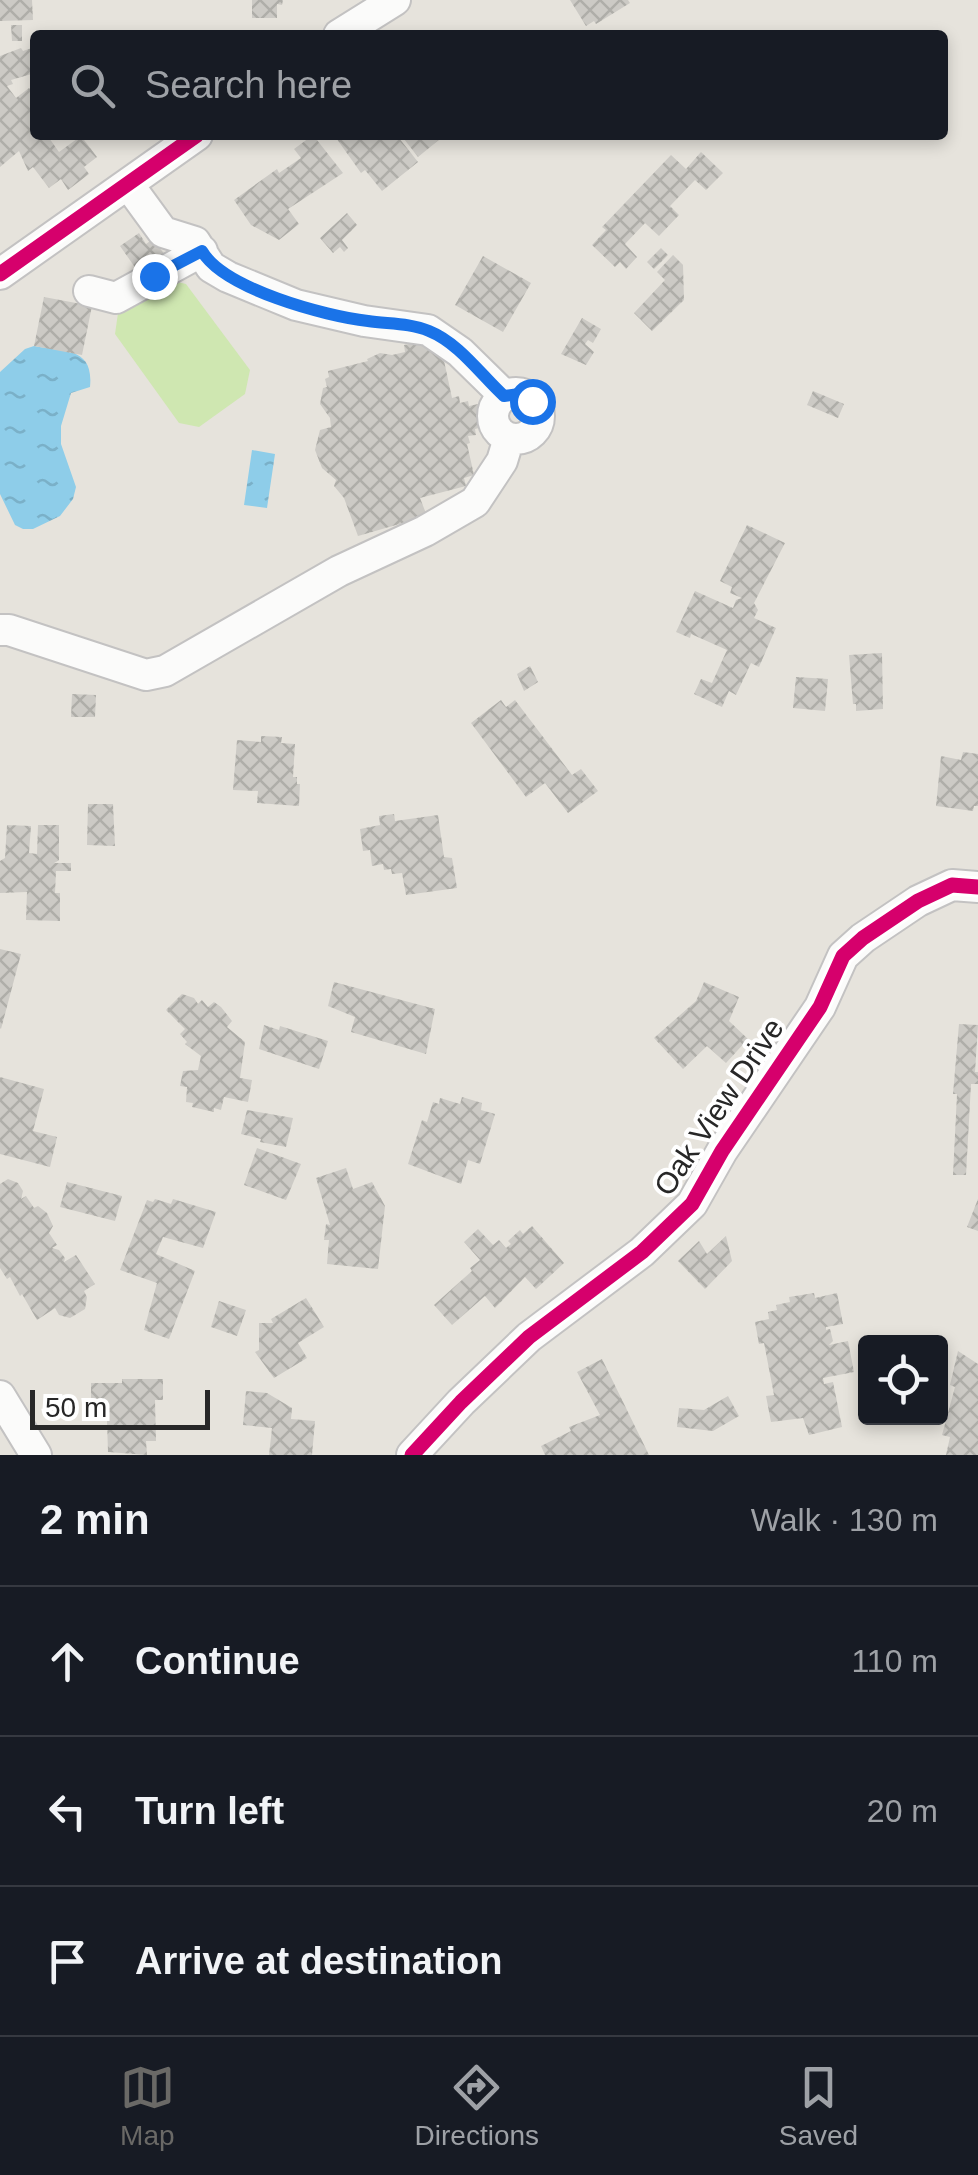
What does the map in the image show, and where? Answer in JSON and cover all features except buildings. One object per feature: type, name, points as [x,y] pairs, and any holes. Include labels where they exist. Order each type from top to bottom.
[{"type":"street","points":[[347,30],[395,0]]},
{"type":"street","points":[[0,274],[190,140]]},
{"type":"street","points":[[0,630],[146,675],[165,671],[339,570],[475,502],[502,462],[509,438],[496,430],[492,415],[504,396],[460,352],[428,330],[364,321],[296,305],[228,277],[211,266],[195,242],[163,232],[128,184]]},
{"type":"street","points":[[89,291],[116,298],[202,251]]},
{"type":"street","name":"Oak View Drive","points":[[412,1455],[449,1413],[529,1336],[642,1252],[692,1204],[722,1151],[820,1007],[843,956],[918,901],[952,884],[978,888]]},
{"type":"street","points":[[0,1396],[36,1455]]},
{"type":"green space","points":[[165,279],[186,284],[250,370],[245,394],[199,427],[179,423],[115,334],[118,313]]},
{"type":"water","points":[[34,346],[82,358],[90,374],[90,387],[71,393],[61,426],[61,444],[76,487],[73,499],[60,516],[33,529],[23,529],[15,525],[0,494],[0,372],[25,349]]},
{"type":"water","points":[[252,450],[275,454],[267,508],[244,505]]},
{"type":"cycle path","points":[[0,274],[190,140]]},
{"type":"cycle path","points":[[412,1455],[529,1337],[642,1252],[692,1204],[722,1151],[820,1007],[843,956],[918,901],[952,885],[978,887]]},
{"type":"route","points":[[154,276],[202,251],[211,266],[228,277],[296,305],[364,321],[428,330],[460,352],[504,396],[519,394],[532,401]]}]
